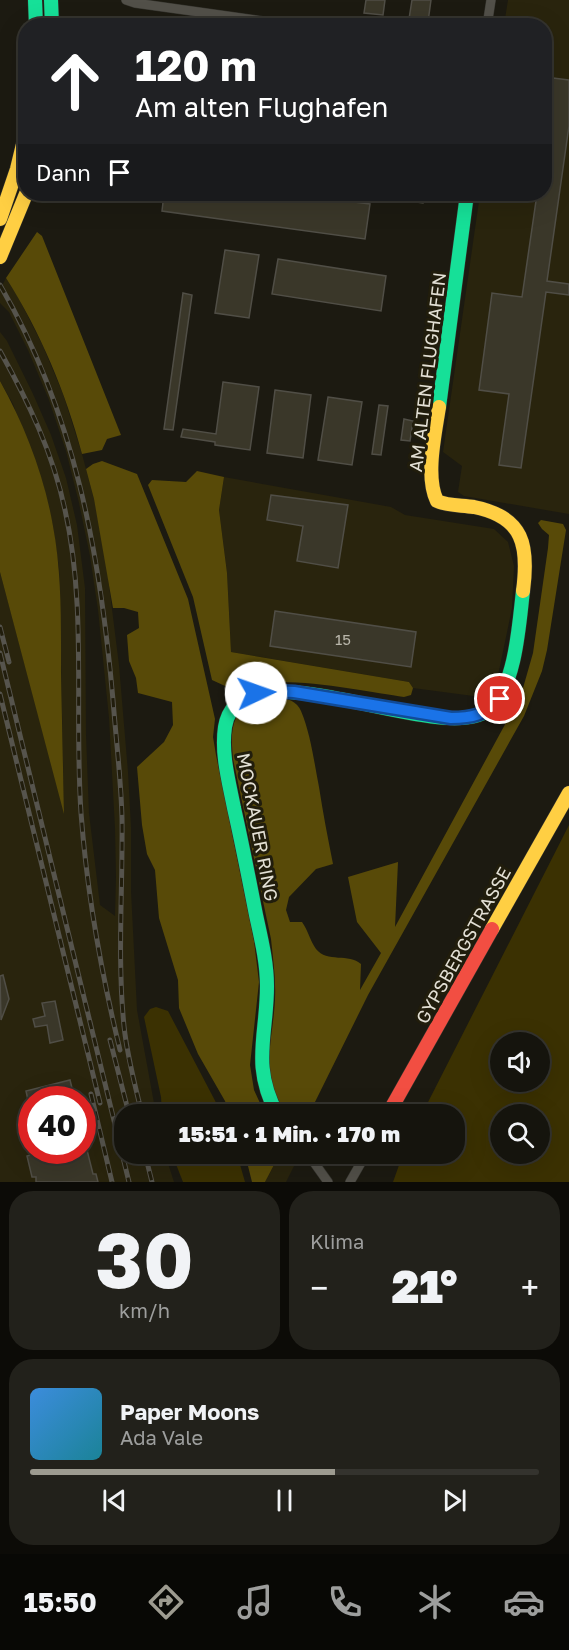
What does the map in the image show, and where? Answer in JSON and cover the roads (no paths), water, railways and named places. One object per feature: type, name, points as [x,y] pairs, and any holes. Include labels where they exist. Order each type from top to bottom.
[{"type":"main road","points":[[35,0],[36,18]]},
{"type":"main road","points":[[51,0],[52,18]]},
{"type":"main road","points":[[0,219],[18,165]]},
{"type":"main road","points":[[0,257],[23,201]]},
{"type":"main road","name":"AM ALTEN FLUGHAFEN","points":[[427,714],[469,718],[491,709],[500,699],[511,669],[526,570],[523,539],[507,519],[495,512],[442,502],[433,496],[432,491],[433,450],[466,201]]},
{"type":"main road","name":"MOCKAUER RING","points":[[272,1104],[261,1076],[267,969],[225,761],[224,727],[230,713],[243,699],[256,693],[272,691],[294,692],[427,714]]},
{"type":"main road","name":"GYPSBERGSTRASSE","points":[[394,1104],[569,793]]},
{"type":"street","points":[[126,0],[242,18]]},
{"type":"street","points":[[489,18],[491,0]]},
{"type":"street","points":[[315,1164],[328,1182]]},
{"type":"street","points":[[350,1182],[360,1164]]},
{"type":"railway","points":[[0,285],[26,334],[65,434],[80,486],[91,538],[107,645],[121,789],[121,974],[124,1026],[140,1104]]},
{"type":"railway","points":[[0,351],[30,408],[47,448],[60,489],[72,547],[78,622],[81,813],[96,932],[120,1050]]},
{"type":"railway","points":[[0,627],[9,662]]},
{"type":"railway","points":[[0,653],[129,1182]]},
{"type":"railway","points":[[0,694],[100,1103]]},
{"type":"railway","points":[[110,1040],[126,1104]]},
{"type":"railway","points":[[96,1115],[112,1182]]},
{"type":"railway","points":[[148,1164],[152,1182]]}]
